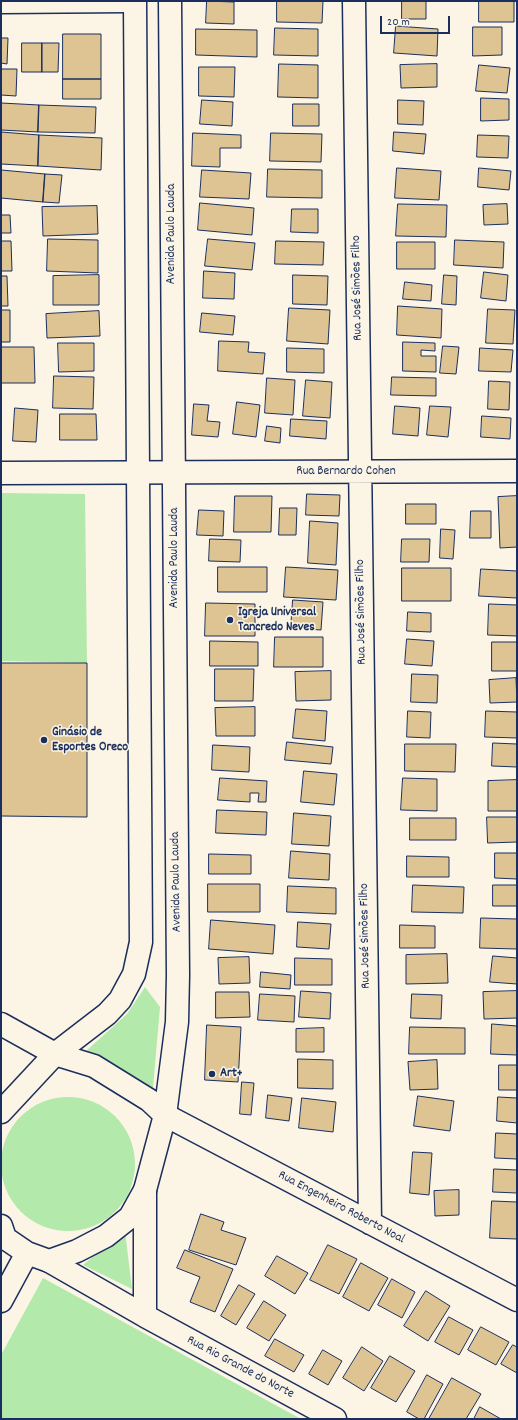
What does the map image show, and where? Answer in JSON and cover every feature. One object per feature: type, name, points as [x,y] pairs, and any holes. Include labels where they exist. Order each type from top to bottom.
[{"type":"street","points":[[1,2],[127,1]]},
{"type":"street","points":[[1,1112],[55,1054],[107,1014],[120,1000],[134,974],[141,942],[135,1]]},
{"type":"street","name":"Avenida Paulo Lauda","points":[[145,1190],[165,1115],[177,1022],[178,990],[170,1]]},
{"type":"street","name":"Rua José Simões Filho","points":[[354,1],[370,1223]]},
{"type":"street","name":"Rua Bernardo Cohen","points":[[138,473],[517,471]]},
{"type":"street","points":[[1,473],[138,473]]},
{"type":"street","points":[[1,1024],[55,1054]]},
{"type":"street","name":"Rua Engenheiro Roberto Noal","points":[[55,1054],[94,1066],[149,1100],[165,1115],[517,1300]]},
{"type":"street","points":[[49,1261],[78,1251],[106,1236],[130,1217],[145,1190]]},
{"type":"street","points":[[145,1190],[145,1316]]},
{"type":"street","name":"Rua Rio Grande do Norte","points":[[2,1234],[27,1253],[49,1261],[145,1316],[335,1419]]},
{"type":"street","points":[[1,1301],[27,1253]]},
{"type":"green space","points":[[1,493],[85,494],[87,663],[1,661]]},
{"type":"green space","points":[[145,987],[160,1007],[153,1088],[86,1051],[127,1014]]},
{"type":"green space","points":[[75,1097],[100,1105],[120,1122],[130,1138],[134,1151],[134,1177],[130,1190],[124,1201],[110,1216],[94,1226],[81,1230],[61,1231],[36,1223],[16,1206],[6,1190],[2,1177],[1,1157],[9,1132],[26,1112],[42,1102],[55,1098]]},
{"type":"green space","points":[[125,1231],[132,1289],[83,1265]]},
{"type":"green space","points":[[43,1278],[301,1419],[1,1419],[1,1355]]},
{"type":"building","points":[[207,1],[234,2],[234,24],[206,23]]},
{"type":"building","points":[[277,1],[323,1],[322,23],[277,22]]},
{"type":"building","points":[[402,1],[426,1],[426,19],[402,19]]},
{"type":"building","points":[[479,1],[514,1],[514,22],[479,22]]},
{"type":"building","points":[[396,26],[438,29],[437,56],[394,53]]},
{"type":"building","points":[[473,27],[502,27],[502,55],[473,56]]},
{"type":"building","points":[[275,28],[318,29],[318,56],[274,55]]},
{"type":"building","points":[[196,29],[257,30],[257,57],[196,55]]},
{"type":"building","points":[[63,34],[101,34],[101,79],[63,79]]},
{"type":"building","points":[[1,38],[8,38],[7,64],[1,63]]},
{"type":"building","points":[[22,43],[42,43],[42,72],[22,72]]},
{"type":"building","points":[[42,43],[59,43],[58,72],[42,72]]},
{"type":"building","points":[[279,64],[318,65],[318,98],[278,97]]},
{"type":"building","points":[[437,64],[437,87],[401,88],[400,65]]},
{"type":"building","points":[[479,65],[510,68],[507,93],[476,91]]},
{"type":"building","points":[[199,67],[235,67],[234,97],[199,96]]},
{"type":"building","points":[[1,69],[17,69],[16,96],[1,95]]},
{"type":"building","points":[[63,79],[101,79],[101,99],[63,99]]},
{"type":"building","points":[[481,98],[509,99],[509,120],[481,121]]},
{"type":"building","points":[[202,100],[233,102],[232,126],[200,124]]},
{"type":"building","points":[[398,100],[424,101],[423,125],[398,124]]},
{"type":"building","points":[[1,103],[39,105],[38,132],[1,130]]},
{"type":"building","points":[[293,104],[319,104],[319,126],[293,126]]},
{"type":"building","points":[[39,105],[96,107],[95,133],[38,132]]},
{"type":"building","points":[[1,132],[39,135],[38,166],[1,164]]},
{"type":"building","points":[[394,132],[426,134],[424,154],[393,151]]},
{"type":"building","points":[[193,133],[241,135],[241,148],[220,148],[220,167],[192,166]]},
{"type":"building","points":[[271,133],[322,134],[321,162],[270,161]]},
{"type":"building","points":[[39,135],[102,138],[101,170],[38,166]]},
{"type":"building","points":[[478,135],[509,136],[508,158],[477,157]]},
{"type":"building","points":[[397,168],[441,171],[439,200],[395,198]]},
{"type":"building","points":[[479,168],[511,171],[509,190],[478,187]]},
{"type":"building","points":[[268,169],[322,170],[322,198],[267,197]]},
{"type":"building","points":[[1,170],[45,174],[43,202],[1,198]]},
{"type":"building","points":[[202,170],[251,173],[249,199],[200,197]]},
{"type":"building","points":[[45,174],[62,175],[59,203],[43,202]]},
{"type":"building","points":[[200,203],[254,208],[252,235],[198,230]]},
{"type":"building","points":[[398,204],[447,205],[446,237],[396,236]]},
{"type":"building","points":[[507,204],[508,224],[484,225],[483,205]]},
{"type":"building","points":[[97,206],[98,234],[43,236],[42,207]]},
{"type":"building","points":[[292,209],[318,209],[318,233],[291,232]]},
{"type":"building","points":[[1,215],[10,215],[11,233],[1,233]]},
{"type":"building","points":[[48,239],[98,240],[98,273],[47,271]]},
{"type":"building","points":[[208,239],[255,243],[252,270],[205,266]]},
{"type":"building","points":[[455,240],[504,242],[503,268],[454,265]]},
{"type":"building","points":[[1,241],[11,241],[12,271],[1,271]]},
{"type":"building","points":[[276,241],[324,242],[323,265],[275,264]]},
{"type":"building","points":[[397,242],[435,242],[435,269],[397,269]]},
{"type":"building","points":[[204,271],[235,273],[234,299],[203,298]]},
{"type":"building","points":[[484,272],[508,275],[506,301],[481,298]]},
{"type":"building","points":[[99,275],[99,305],[53,305],[53,276]]},
{"type":"building","points":[[293,275],[328,276],[327,305],[293,304]]},
{"type":"building","points":[[444,275],[457,276],[456,305],[442,304]]},
{"type":"building","points":[[1,276],[7,276],[8,306],[1,306]]},
{"type":"building","points":[[405,282],[432,285],[431,301],[403,299]]},
{"type":"building","points":[[398,306],[442,309],[441,338],[397,335]]},
{"type":"building","points":[[289,308],[330,310],[328,344],[287,341]]},
{"type":"building","points":[[488,309],[515,310],[513,344],[486,343]]},
{"type":"building","points":[[1,310],[10,310],[10,342],[1,342]]},
{"type":"building","points":[[99,311],[100,336],[47,338],[46,314]]},
{"type":"building","points":[[202,313],[235,316],[233,335],[200,332]]},
{"type":"building","points":[[219,341],[249,342],[248,352],[265,353],[263,374],[218,371]]},
{"type":"building","points":[[403,342],[435,343],[435,351],[421,350],[421,356],[436,356],[436,372],[403,371]]},
{"type":"building","points":[[58,343],[94,343],[94,371],[59,372]]},
{"type":"building","points":[[443,346],[459,347],[456,374],[440,373]]},
{"type":"building","points":[[1,347],[34,347],[35,383],[1,383]]},
{"type":"building","points":[[287,348],[324,349],[324,373],[287,372]]},
{"type":"building","points":[[480,348],[513,350],[511,372],[479,371]]},
{"type":"building","points":[[54,376],[94,377],[93,409],[53,408]]},
{"type":"building","points":[[392,377],[436,378],[436,396],[391,395]]},
{"type":"building","points":[[267,378],[295,380],[293,415],[265,413]]},
{"type":"building","points":[[306,380],[332,382],[330,418],[303,416]]},
{"type":"building","points":[[489,381],[510,382],[509,410],[488,409]]},
{"type":"building","points":[[237,402],[260,405],[256,437],[233,434]]},
{"type":"building","points":[[194,404],[209,405],[207,421],[220,422],[218,437],[192,435]]},
{"type":"building","points":[[395,406],[420,408],[418,436],[393,434]]},
{"type":"building","points":[[430,406],[451,407],[448,437],[427,435]]},
{"type":"building","points":[[15,408],[38,410],[36,442],[13,441]]},
{"type":"building","points":[[60,414],[96,414],[97,440],[60,440]]},
{"type":"building","points":[[482,416],[511,418],[510,439],[481,437]]},
{"type":"building","points":[[291,419],[327,421],[326,439],[290,436]]},
{"type":"building","points":[[267,426],[281,428],[280,443],[265,441]]},
{"type":"building","points":[[307,494],[340,495],[339,516],[306,515]]},
{"type":"building","points":[[235,496],[272,496],[271,532],[234,532]]},
{"type":"building","points":[[517,496],[517,547],[500,548],[498,497]]},
{"type":"building","points":[[406,504],[436,504],[436,524],[406,524]]},
{"type":"building","points":[[280,508],[297,508],[296,535],[279,535]]},
{"type":"building","points":[[199,510],[224,511],[223,536],[197,535]]},
{"type":"building","points":[[471,511],[491,511],[491,538],[470,538]]},
{"type":"building","points":[[310,521],[338,523],[336,565],[308,563]]},
{"type":"building","points":[[441,529],[455,530],[453,559],[440,558]]},
{"type":"building","points":[[210,539],[241,540],[240,562],[209,561]]},
{"type":"building","points":[[402,539],[430,539],[429,562],[401,562]]},
{"type":"building","points":[[218,567],[267,567],[267,592],[218,592]]},
{"type":"building","points":[[286,567],[338,570],[336,600],[284,597]]},
{"type":"building","points":[[402,568],[451,568],[451,601],[402,601]]},
{"type":"building","points":[[481,569],[517,571],[517,598],[479,596]]},
{"type":"building","points":[[293,600],[323,602],[321,630],[291,628]]},
{"type":"building","name":"Igreja Universal Tancredo Neves","points":[[206,603],[255,604],[255,636],[205,636]]},
{"type":"building","points":[[489,604],[517,605],[517,636],[488,635]]},
{"type":"building","points":[[408,612],[431,613],[431,632],[407,631]]},
{"type":"building","points":[[275,637],[323,637],[323,667],[274,667]]},
{"type":"building","points":[[407,639],[434,641],[432,666],[405,664]]},
{"type":"building","points":[[210,641],[258,642],[258,666],[210,666]]},
{"type":"building","points":[[492,642],[517,642],[517,671],[492,671]]},
{"type":"building","name":"Ginásio de Esportes Oreco","points":[[1,663],[87,663],[87,817],[1,816]]},
{"type":"building","points":[[215,669],[254,669],[253,701],[215,701]]},
{"type":"building","points":[[331,671],[331,700],[296,701],[295,672]]},
{"type":"building","points":[[412,674],[438,675],[437,703],[411,702]]},
{"type":"building","points":[[516,678],[517,702],[490,703],[489,680]]},
{"type":"building","points":[[255,707],[255,736],[216,736],[215,708]]},
{"type":"building","points":[[296,709],[327,711],[325,741],[293,738]]},
{"type":"building","points":[[408,711],[431,712],[430,738],[407,737]]},
{"type":"building","points":[[486,711],[517,712],[517,738],[485,737]]},
{"type":"building","points":[[287,742],[333,747],[331,764],[285,760]]},
{"type":"building","points":[[493,743],[517,744],[517,767],[492,766]]},
{"type":"building","points":[[405,744],[456,744],[455,772],[405,771]]},
{"type":"building","points":[[213,745],[250,747],[249,772],[212,770]]},
{"type":"building","points":[[304,771],[337,774],[334,805],[301,802]]},
{"type":"building","points":[[220,778],[267,781],[266,802],[258,802],[259,793],[250,793],[250,802],[218,800]]},
{"type":"building","points":[[403,778],[437,779],[437,811],[401,810]]},
{"type":"building","points":[[517,780],[517,811],[488,811],[488,781]]},
{"type":"building","points":[[217,810],[267,812],[266,835],[216,833]]},
{"type":"building","points":[[294,813],[331,816],[329,846],[292,844]]},
{"type":"building","points":[[487,817],[517,817],[517,842],[488,843]]},
{"type":"building","points":[[410,818],[456,818],[456,840],[410,840]]},
{"type":"building","points":[[291,851],[330,854],[329,880],[289,878]]},
{"type":"building","points":[[495,853],[517,853],[517,879],[495,878]]},
{"type":"building","points":[[209,854],[251,855],[251,874],[209,874]]},
{"type":"building","points":[[407,856],[449,857],[449,877],[407,877]]},
{"type":"building","points":[[208,884],[260,884],[260,912],[208,912]]},
{"type":"building","points":[[413,885],[464,887],[463,913],[412,912]]},
{"type":"building","points":[[493,885],[517,885],[517,906],[493,906]]},
{"type":"building","points":[[288,886],[336,888],[336,914],[287,912]]},
{"type":"building","points":[[481,918],[517,919],[517,949],[480,948]]},
{"type":"building","points":[[211,920],[275,925],[273,954],[209,949]]},
{"type":"building","points":[[298,922],[331,924],[329,949],[297,947]]},
{"type":"building","points":[[400,925],[435,926],[435,948],[400,948]]},
{"type":"building","points":[[447,954],[448,983],[406,984],[406,955]]},
{"type":"building","points":[[493,956],[517,958],[517,984],[490,982]]},
{"type":"building","points":[[249,957],[250,983],[219,984],[218,958]]},
{"type":"building","points":[[295,958],[332,959],[332,985],[295,985]]},
{"type":"building","points":[[261,972],[291,975],[290,989],[260,987]]},
{"type":"building","points":[[301,991],[331,993],[330,1019],[299,1017]]},
{"type":"building","points":[[517,991],[517,1018],[484,1019],[483,992]]},
{"type":"building","points":[[216,992],[249,992],[250,1017],[216,1018]]},
{"type":"building","points":[[260,994],[295,996],[294,1022],[258,1020]]},
{"type":"building","points":[[412,994],[442,995],[441,1019],[411,1018]]},
{"type":"building","points":[[492,1024],[517,1026],[517,1055],[491,1054]]},
{"type":"building","points":[[207,1025],[241,1027],[238,1082],[205,1080]]},
{"type":"building","points":[[410,1027],[465,1028],[465,1054],[409,1054]]},
{"type":"building","points":[[324,1028],[324,1052],[296,1052],[296,1029]]},
{"type":"building","points":[[298,1059],[333,1060],[333,1089],[298,1088]]},
{"type":"building","points":[[437,1060],[438,1089],[410,1090],[408,1062]]},
{"type":"building","points":[[499,1065],[517,1065],[517,1090],[499,1090]]},
{"type":"building","points":[[242,1082],[254,1083],[251,1115],[240,1114]]},
{"type":"building","points":[[268,1095],[292,1098],[289,1121],[266,1118]]},
{"type":"building","points":[[418,1096],[454,1101],[450,1131],[414,1126]]},
{"type":"building","points":[[498,1097],[517,1098],[517,1123],[497,1121]]},
{"type":"building","points":[[302,1098],[336,1102],[333,1132],[299,1128]]},
{"type":"building","points":[[496,1133],[517,1134],[517,1159],[495,1158]]},
{"type":"building","points":[[413,1152],[432,1153],[429,1195],[410,1193]]},
{"type":"building","points":[[494,1169],[517,1170],[517,1193],[493,1192]]},
{"type":"building","points":[[459,1190],[459,1215],[435,1216],[434,1191]]},
{"type":"building","points":[[492,1201],[517,1202],[517,1239],[490,1238]]},
{"type":"building","points":[[201,1214],[224,1222],[221,1230],[246,1238],[236,1265],[189,1250]]},
{"type":"building","points":[[328,1245],[357,1259],[339,1294],[310,1280]]},
{"type":"building","points":[[185,1250],[233,1269],[215,1312],[190,1302],[200,1277],[177,1268]]},
{"type":"building","points":[[277,1256],[308,1273],[295,1294],[265,1276]]},
{"type":"building","points":[[361,1263],[388,1278],[369,1311],[343,1297]]},
{"type":"building","points":[[392,1279],[415,1292],[402,1318],[378,1305]]},
{"type":"building","points":[[239,1285],[255,1294],[236,1325],[221,1316]]},
{"type":"building","points":[[426,1291],[450,1306],[428,1341],[404,1326]]},
{"type":"building","points":[[264,1301],[286,1315],[269,1341],[247,1328]]},
{"type":"building","points":[[449,1317],[473,1330],[459,1355],[435,1342]]},
{"type":"building","points":[[481,1327],[509,1342],[496,1365],[468,1350]]},
{"type":"building","points":[[275,1339],[304,1355],[294,1372],[265,1356]]},
{"type":"building","points":[[513,1345],[517,1347],[517,1373],[501,1364]]},
{"type":"building","points":[[362,1347],[383,1361],[364,1391],[343,1378]]},
{"type":"building","points":[[323,1350],[342,1361],[328,1385],[309,1374]]},
{"type":"building","points":[[390,1356],[415,1371],[396,1402],[371,1388]]},
{"type":"building","points":[[427,1375],[443,1384],[424,1419],[419,1419],[407,1412]]},
{"type":"building","points":[[452,1378],[481,1394],[466,1419],[429,1419]]},
{"type":"building","points":[[480,1407],[501,1419],[474,1419]]},
{"type":"place","name":"Igreja Universal Tancredo Neves","points":[[230,620]]},
{"type":"place","name":"Ginásio de Esportes Oreco","points":[[44,740]]},
{"type":"place","name":"Art+","points":[[212,1074]]}]
